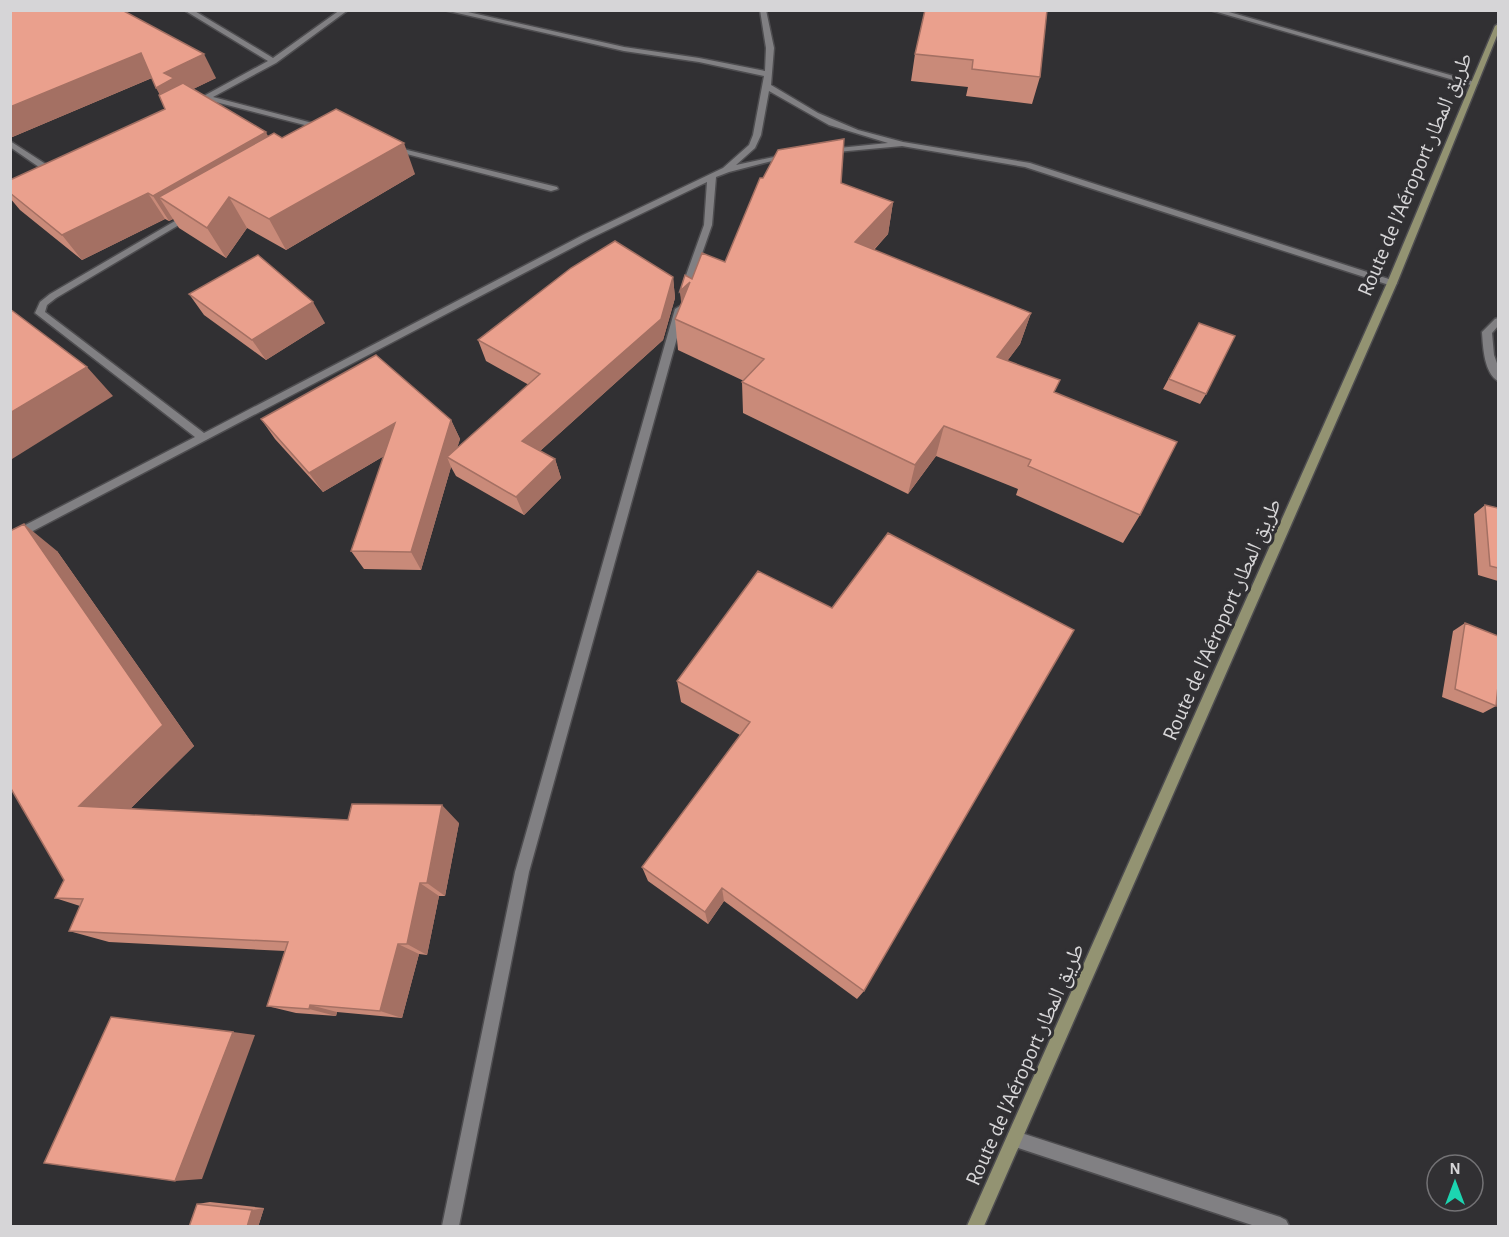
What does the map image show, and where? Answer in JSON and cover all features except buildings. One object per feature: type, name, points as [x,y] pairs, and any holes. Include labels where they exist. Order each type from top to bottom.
[{"type":"street","points":[[187,10],[273,62]]},
{"type":"street","points":[[186,109],[273,62],[345,10]]},
{"type":"street","points":[[447,10],[624,49],[699,60],[767,74]]},
{"type":"street","points":[[10,539],[586,237],[725,170],[752,146],[758,135],[762,102],[767,86],[770,48],[763,10]]},
{"type":"street","points":[[1205,10],[1474,83]]},
{"type":"street","name":"Route de l'Aéroport طريق المطار","points":[[975,1227],[1392,283],[1498,26]]},
{"type":"street","points":[[767,86],[830,123],[901,144],[988,156],[1027,165],[1392,283]]},
{"type":"street","points":[[207,98],[333,131],[323,137]]},
{"type":"street","points":[[10,143],[60,178],[51,183]]},
{"type":"street","points":[[377,143],[554,189]]},
{"type":"street","points":[[825,151],[901,144]]},
{"type":"street","points":[[725,170],[801,154]]},
{"type":"street","points":[[450,1227],[522,872],[644,433],[691,270],[708,225],[712,177]]},
{"type":"street","points":[[203,208],[53,296],[43,304],[40,313],[203,438]]},
{"type":"street","points":[[1498,321],[1487,332],[1489,355],[1498,377]]},
{"type":"street","points":[[1015,1138],[1280,1227]]}]
